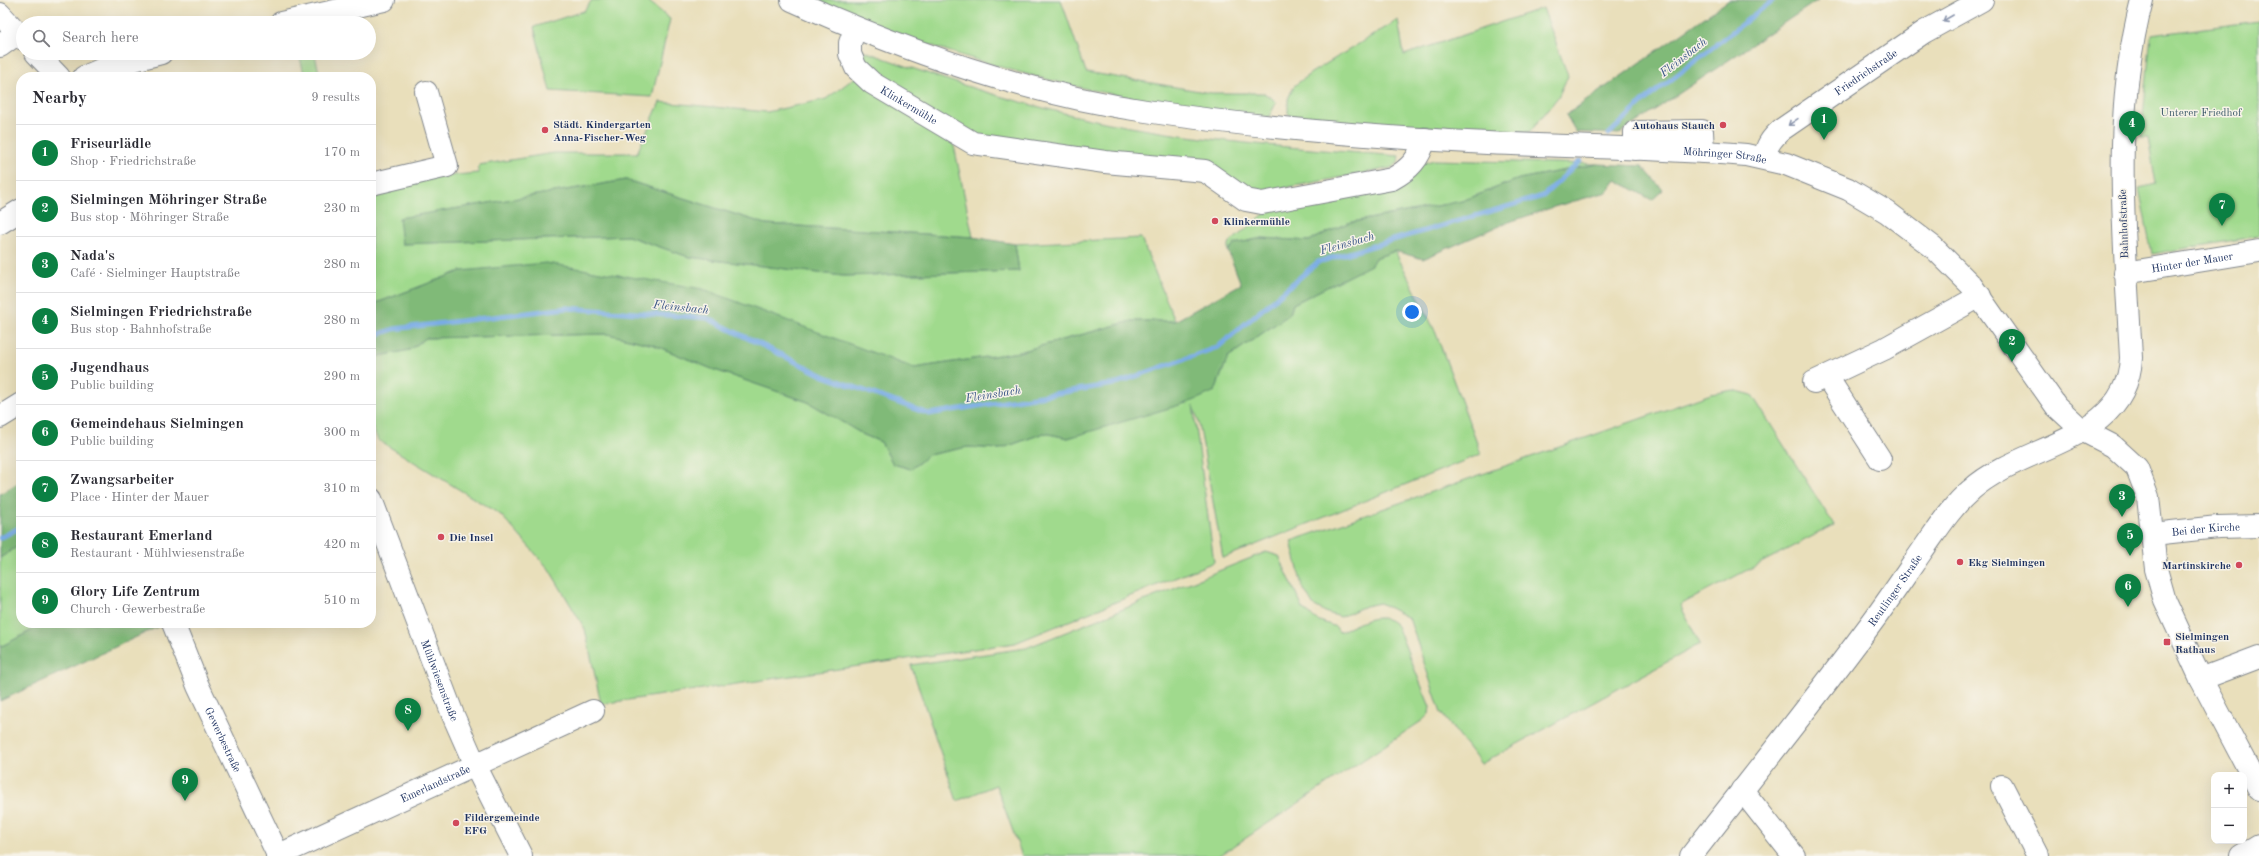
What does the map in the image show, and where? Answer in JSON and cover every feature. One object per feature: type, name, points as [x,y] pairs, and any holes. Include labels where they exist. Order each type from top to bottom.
[{"type":"street","points":[[312,16],[384,0]]},
{"type":"street","name":"Möhringer Straße","points":[[792,0],[855,29],[947,62],[1036,89],[1144,111],[1280,129],[1425,139],[1703,152],[1764,158],[1807,171],[1828,180],[1887,212],[1949,261],[1980,296],[2056,406],[2082,430],[2113,446],[2127,457],[2137,468],[2148,497],[2160,585],[2201,678],[2259,789]]},
{"type":"street","name":"Friedrichstraße","points":[[1764,158],[1771,138],[1781,130],[1924,32],[1982,0]]},
{"type":"street","name":"Bahnhofstraße","points":[[2082,430],[2106,413],[2115,404],[2128,380],[2131,358],[2125,273],[2122,185],[2124,121],[2133,34],[2142,0]]},
{"type":"street","points":[[0,14],[16,32]]},
{"type":"street","name":"Klinkermühle","points":[[855,29],[850,43],[850,54],[856,68],[872,83],[974,143],[1105,162],[1205,171],[1246,200],[1262,203],[1392,179],[1405,172],[1415,163],[1421,153],[1425,139]]},
{"type":"street","points":[[0,46],[16,38]]},
{"type":"street","points":[[43,60],[54,72]]},
{"type":"street","points":[[96,72],[110,66],[134,60]]},
{"type":"street","points":[[376,183],[447,166],[426,92]]},
{"type":"street","points":[[0,223],[16,213]]},
{"type":"street","name":"Hinter der Mauer","points":[[2125,273],[2259,252]]},
{"type":"street","points":[[1880,459],[1821,380],[1980,296]]},
{"type":"street","points":[[0,417],[16,407]]},
{"type":"street","name":"Reutlinger Straße","points":[[1692,856],[1867,630],[1961,499],[1985,478],[2082,430]]},
{"type":"street","name":"Mühlwiesenstraße","points":[[376,512],[435,670],[475,765],[521,856]]},
{"type":"street","name":"Bei der Kirche","points":[[2153,534],[2259,526]]},
{"type":"street","name":"Gewerbestraße","points":[[175,628],[198,686],[277,856]]},
{"type":"street","points":[[2201,678],[2259,657]]},
{"type":"street","name":"Emerlandstraße","points":[[277,856],[593,711]]},
{"type":"street","points":[[2002,786],[2038,856]]},
{"type":"street","points":[[1742,790],[1794,856]]},
{"type":"street","points":[[2241,856],[2259,845]]},
{"type":"green space","points":[[592,0],[647,0],[670,19],[652,97],[550,91],[534,27],[584,11]]},
{"type":"green space","points":[[816,0],[1061,0],[1086,72],[1211,93],[1263,93],[1271,97],[1276,103],[1269,117],[1114,95],[1021,73],[951,52],[883,28]]},
{"type":"green space","points":[[1729,0],[1818,0],[1619,134],[1576,132],[1566,115]]},
{"type":"green space","points":[[1543,8],[1568,76],[1558,97],[1530,132],[1294,120],[1288,113],[1288,99],[1294,86],[1311,73],[1398,20],[1404,55]]},
{"type":"green space","name":"Unterer Friedhof","points":[[2259,21],[2259,236],[2152,254],[2139,188],[2156,184],[2148,137],[2141,137],[2151,35]]},
{"type":"green space","points":[[859,49],[1002,97],[1090,119],[1166,133],[1244,143],[1399,156],[1398,163],[1391,168],[1252,194],[1212,168],[975,137],[873,80]]},
{"type":"green space","points":[[301,60],[316,60],[319,72],[304,72]]},
{"type":"green space","points":[[857,76],[953,141],[973,237],[766,224],[626,180],[400,218],[402,244],[628,236],[689,257],[843,276],[1019,271],[1015,244],[1141,238],[1175,321],[1131,321],[1019,352],[914,368],[864,350],[461,271],[376,303],[376,187],[435,177],[478,173],[479,165],[554,153],[637,153],[660,102],[767,112],[826,99]]},
{"type":"green space","points":[[1434,160],[1597,164],[1519,179],[1462,201],[1348,223],[1309,241],[1262,238],[1234,244],[1228,251],[1228,244],[1269,210]]},
{"type":"green space","points":[[1597,164],[1642,166],[1663,190],[1652,200],[1616,180],[1607,192],[1557,206],[1506,223],[1423,259],[1395,251],[1375,258],[1371,265],[1293,304],[1290,314],[1228,357],[1215,391],[1193,401],[1068,438],[1044,433],[1000,449],[968,447],[928,455],[911,469],[893,464],[881,442],[864,435],[808,402],[712,369],[654,345],[608,334],[426,338],[409,350],[376,357],[376,303],[461,271],[546,263],[703,289],[914,368],[1019,352],[1131,321],[1175,321],[1241,284],[1228,251],[1234,244],[1262,238],[1309,241],[1348,223],[1462,201],[1519,179]]},
{"type":"green space","points":[[626,180],[766,224],[973,237],[1015,244],[1019,271],[843,276],[689,257],[628,236],[402,244],[399,218]]},
{"type":"green space","points":[[1395,251],[1435,331],[1481,454],[1223,558],[1199,423],[1193,405],[1214,562],[1015,643],[601,704],[585,629],[549,569],[501,515],[378,440],[376,435],[376,357],[409,350],[426,338],[608,334],[654,345],[712,369],[808,402],[864,435],[881,442],[893,464],[911,469],[928,455],[968,447],[1000,449],[1044,433],[1068,438],[1215,391],[1228,357],[1290,314],[1293,304],[1370,265],[1375,258]]},
{"type":"green space","points":[[1733,390],[1752,395],[1834,525],[1680,605],[1700,644],[1481,764],[1441,713],[1409,618],[1380,603],[1365,606],[1341,617],[1327,613],[1313,605],[1302,586],[1291,541],[1711,394]]},
{"type":"green space","points":[[16,484],[16,547],[0,558],[0,494]]},
{"type":"green space","points":[[16,547],[16,628],[36,628],[0,647],[0,558]]},
{"type":"green space","points":[[1266,552],[1279,556],[1303,609],[1317,620],[1336,627],[1339,632],[1361,622],[1376,618],[1384,618],[1397,626],[1430,707],[1429,714],[1423,720],[1219,856],[1022,856],[996,785],[957,801],[911,665],[1026,648]]},
{"type":"green space","points":[[36,628],[156,628],[0,701],[0,647]]},
{"type":"waterway","name":"Fleinsbach","points":[[1609,134],[1645,100],[1773,0]]},
{"type":"waterway","name":"Fleinsbach","points":[[376,335],[394,329],[567,308],[707,318],[824,376],[929,414],[1114,384],[1218,347],[1318,262],[1543,196],[1580,161]]},
{"type":"waterway","name":"Fleinsbach","points":[[0,538],[16,530]]},
{"type":"place","name":"Autohaus Stauch","points":[[1723,125]]},
{"type":"place","name":"Städt. Kindergarten Anna-Fischer-Weg","points":[[545,130]]},
{"type":"place","name":"Friseurlädle","points":[[1824,140]]},
{"type":"place","name":"Sielmingen Friedrichstraße","points":[[2132,144]]},
{"type":"place","name":"Klinkermühle","points":[[1215,221]]},
{"type":"place","name":"Zwangsarbeiter","points":[[2222,226]]},
{"type":"place","name":"Sielmingen Möhringer Straße","points":[[2012,362]]},
{"type":"place","name":"Nada's","points":[[2122,517]]},
{"type":"place","name":"Die Insel","points":[[441,537]]},
{"type":"place","name":"Jugendhaus","points":[[2130,556]]},
{"type":"place","name":"Ekg Sielmingen","points":[[1960,562]]},
{"type":"place","name":"Martinskirche","points":[[2239,565]]},
{"type":"place","name":"Gemeindehaus Sielmingen","points":[[2128,607]]},
{"type":"place","name":"Sielmingen Rathaus","points":[[2167,642]]},
{"type":"place","name":"Restaurant Emerland","points":[[408,731]]},
{"type":"place","name":"Glory Life Zentrum","points":[[185,801]]},
{"type":"place","name":"Fildergemeinde EFG","points":[[456,823]]}]
